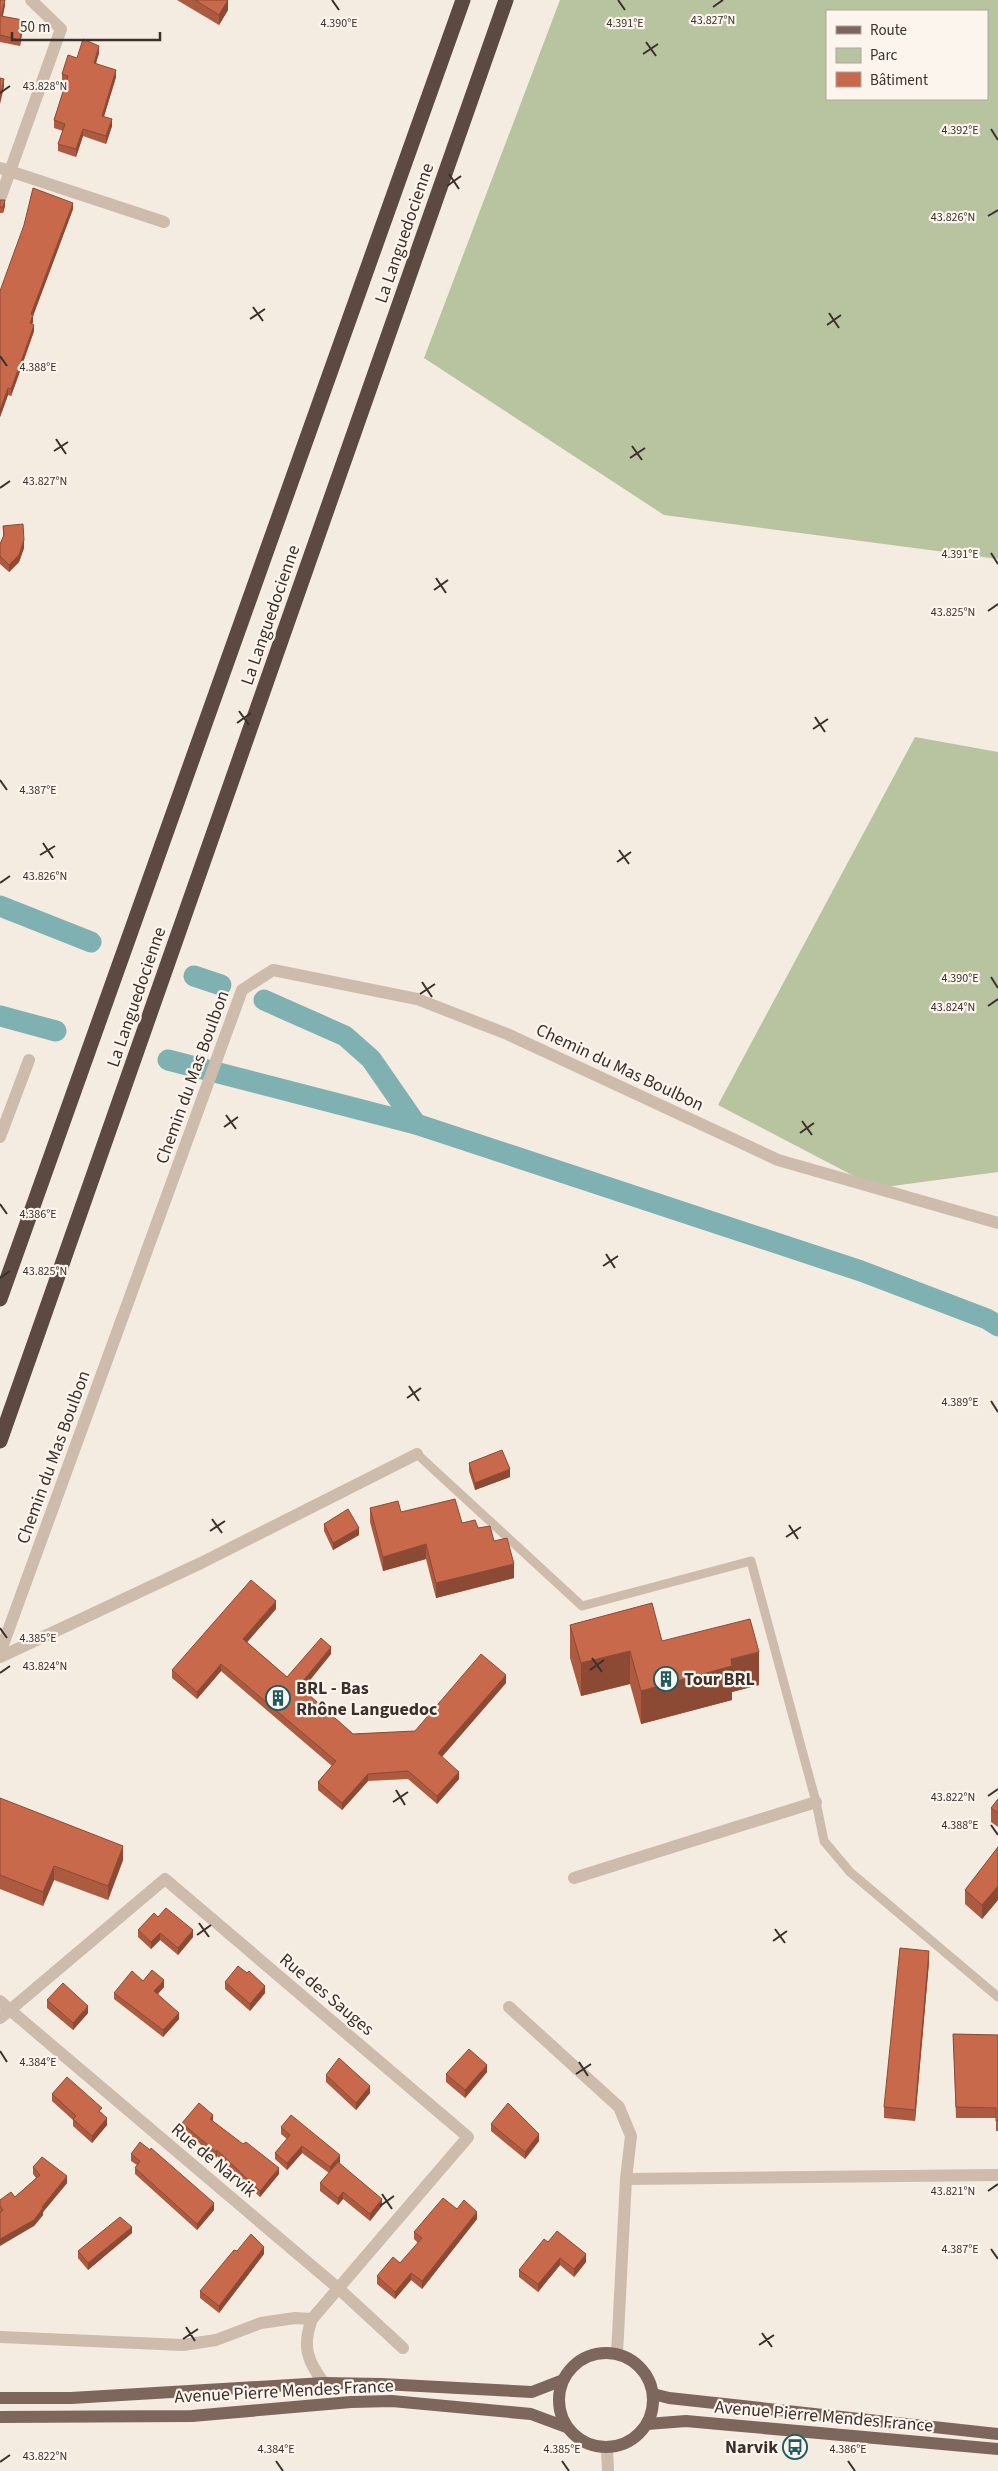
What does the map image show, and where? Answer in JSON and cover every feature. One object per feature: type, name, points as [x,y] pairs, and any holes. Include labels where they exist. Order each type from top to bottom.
[{"type":"highway","name":"La Languedocienne","points":[[0,1299],[463,0]]},
{"type":"highway","name":"La Languedocienne","points":[[0,1441],[506,0]]},
{"type":"main road","points":[[600,2353],[617,2354],[630,2359],[642,2368],[650,2380],[653,2394],[653,2409],[647,2424],[637,2436],[623,2445],[607,2448],[591,2446],[577,2438],[566,2427],[560,2412],[558,2396],[563,2380],[572,2367],[585,2357],[600,2353]]},
{"type":"main road","name":"Avenue Pierre Mendes France","points":[[0,2398],[71,2398],[324,2383],[382,2384],[532,2392],[563,2380]]},
{"type":"main road","name":"Avenue Pierre Mendes France","points":[[653,2394],[669,2398],[998,2434]]},
{"type":"main road","name":"Avenue Pierre Mendes France","points":[[0,2417],[192,2416],[351,2402],[392,2401],[531,2414],[566,2427]]},
{"type":"main road","name":"Avenue Pierre Mendes France","points":[[647,2424],[686,2422],[730,2424],[998,2450]]},
{"type":"street","points":[[0,199],[5,169],[61,29],[31,0]]},
{"type":"street","points":[[5,169],[164,222]]},
{"type":"street","name":"Chemin du Mas Boulbon","points":[[0,1653],[242,990],[273,970],[417,999],[507,1034],[778,1160],[998,1223]]},
{"type":"street","points":[[0,1137],[29,1060]]},
{"type":"street","points":[[0,1657],[201,1563],[417,1454]]},
{"type":"street","points":[[574,1878],[816,1802]]},
{"type":"street","name":"Rue des Sauges","points":[[3,2010],[166,1879],[468,2137],[338,2288]]},
{"type":"street","points":[[509,2007],[619,2107],[631,2136],[626,2179],[617,2354]]},
{"type":"street","name":"Rue de Narvik","points":[[3,2010],[338,2288],[403,2348]]},
{"type":"street","points":[[626,2179],[998,2174]]},
{"type":"street","points":[[324,2383],[312,2367],[306,2347],[306,2336],[312,2319],[338,2288]]},
{"type":"street","points":[[0,2337],[183,2345],[216,2340],[261,2323],[295,2318],[312,2319]]},
{"type":"street","points":[[607,2448],[608,2471]]},
{"type":"lane","points":[[417,1454],[582,1606],[751,1561],[816,1802],[824,1840],[850,1872],[998,1997]]},
{"type":"green space","points":[[560,0],[998,0],[998,559],[664,515],[424,358]]},
{"type":"green space","points":[[915,737],[998,752],[998,1172],[877,1188],[718,1105]]},
{"type":"building","points":[[0,0],[5,0],[1,16],[23,20],[20,40],[0,35]]},
{"type":"building","points":[[195,0],[228,0],[219,15]]},
{"type":"building","points":[[83,39],[99,46],[94,63],[116,70],[102,116],[112,119],[106,136],[83,129],[76,149],[58,144],[65,124],[54,120],[68,76],[62,74],[68,55],[77,58]]},
{"type":"building","points":[[0,78],[4,79],[0,97]]},
{"type":"building","points":[[33,188],[73,203],[31,314],[33,315],[30,323],[34,325],[11,389],[8,388],[0,410],[0,291],[24,225]]},
{"type":"building","points":[[0,200],[5,200],[3,207],[0,207]]},
{"type":"building","points":[[23,524],[24,540],[19,555],[9,565],[0,556],[0,544],[4,535],[3,526]]},
{"type":"building","points":[[502,1450],[510,1469],[475,1483],[469,1463]]},
{"type":"building","points":[[455,1499],[462,1523],[475,1520],[478,1528],[490,1526],[494,1541],[507,1538],[514,1564],[436,1583],[426,1544],[383,1557],[370,1508],[398,1501],[401,1512]]},
{"type":"building","points":[[348,1509],[359,1528],[333,1543],[324,1524]]},
{"type":"building","name":"BRL - Bas Rhône Languedoc","points":[[251,1580],[276,1601],[243,1639],[287,1677],[321,1638],[331,1647],[299,1686],[353,1734],[415,1731],[481,1654],[506,1675],[438,1753],[459,1772],[437,1796],[408,1771],[368,1774],[342,1803],[318,1782],[336,1761],[221,1664],[197,1692],[172,1670]]},
{"type":"building","points":[[652,1603],[662,1641],[750,1619],[759,1652],[731,1659],[732,1666],[641,1691],[630,1651],[581,1663],[570,1625]]},
{"type":"building","points":[[0,1798],[123,1846],[108,1886],[54,1866],[43,1892],[0,1875]]},
{"type":"building","points":[[998,1799],[998,1813],[991,1808]]},
{"type":"building","points":[[998,1847],[998,1886],[982,1905],[965,1890]]},
{"type":"building","points":[[166,1908],[193,1930],[178,1948],[160,1933],[151,1942],[138,1930],[154,1913],[158,1917]]},
{"type":"building","points":[[900,1948],[929,1951],[915,2110],[884,2107]]},
{"type":"building","points":[[238,1966],[247,1973],[249,1971],[265,1986],[250,2004],[225,1982]]},
{"type":"building","points":[[152,1970],[164,1980],[154,1991],[179,2013],[163,2030],[114,1993],[132,1971],[143,1981]]},
{"type":"building","points":[[63,1983],[88,2006],[73,2023],[47,2000]]},
{"type":"building","points":[[953,2034],[998,2035],[998,2121],[996,2121],[996,2108],[956,2107]]},
{"type":"building","points":[[469,2049],[487,2065],[465,2090],[446,2074]]},
{"type":"building","points":[[339,2058],[370,2086],[356,2103],[326,2075]]},
{"type":"building","points":[[67,2077],[102,2108],[99,2111],[107,2118],[92,2136],[73,2119],[76,2116],[52,2094]]},
{"type":"building","points":[[199,2103],[213,2115],[210,2119],[243,2144],[246,2142],[279,2168],[260,2191],[217,2150],[216,2152],[182,2123]]},
{"type":"building","points":[[508,2103],[539,2134],[525,2152],[491,2124]]},
{"type":"building","points":[[291,2115],[340,2155],[330,2167],[302,2146],[287,2163],[275,2153],[290,2135],[281,2127]]},
{"type":"building","points":[[140,2142],[150,2150],[151,2148],[214,2203],[197,2224],[135,2168],[140,2161],[131,2154]]},
{"type":"building","points":[[42,2157],[67,2176],[34,2220],[0,2239],[0,2213],[3,2210],[0,2206],[0,2200],[11,2192],[15,2197],[40,2175],[33,2167]]},
{"type":"building","points":[[338,2162],[382,2199],[370,2214],[343,2192],[338,2198],[320,2183]]},
{"type":"building","points":[[443,2198],[457,2209],[464,2200],[477,2212],[422,2281],[411,2273],[395,2292],[377,2276],[393,2257],[400,2263],[422,2238],[414,2232]]},
{"type":"building","points":[[120,2217],[132,2227],[88,2263],[78,2251]]},
{"type":"building","points":[[557,2231],[586,2254],[574,2269],[560,2258],[538,2284],[519,2270],[544,2239],[548,2242]]},
{"type":"building","points":[[251,2234],[264,2247],[219,2306],[200,2291],[234,2250],[237,2251]]},
{"type":"waterway","points":[[0,906],[91,942]]},
{"type":"waterway","points":[[194,976],[221,985]]},
{"type":"waterway","points":[[264,1000],[345,1036],[371,1059],[416,1124]]},
{"type":"waterway","points":[[0,1016],[56,1031]]},
{"type":"waterway","points":[[168,1060],[416,1124],[861,1271],[987,1319],[998,1326]]},
{"type":"place","name":"Tour BRL","points":[[666,1679]]},
{"type":"place","name":"BRL - Bas Rhône Languedoc","points":[[278,1698]]},
{"type":"place","name":"Narvik","points":[[795,2447]]}]
